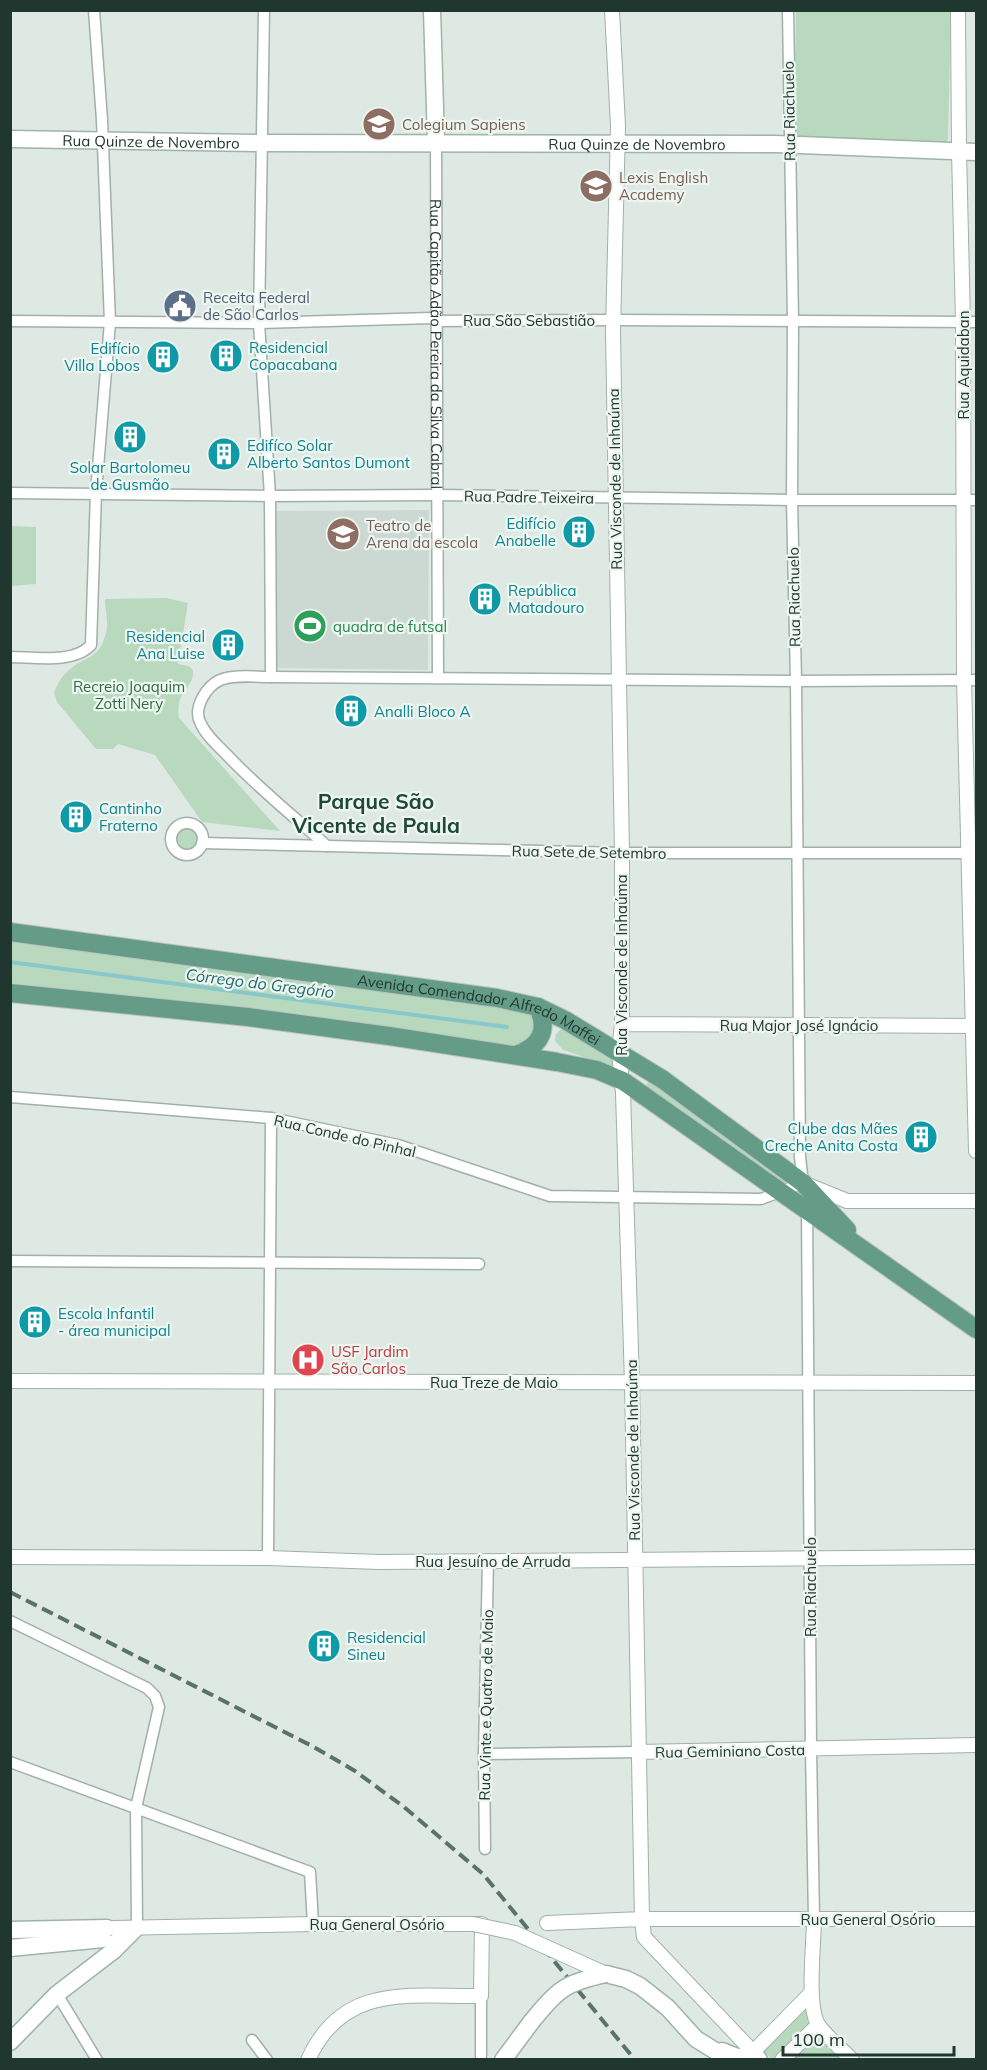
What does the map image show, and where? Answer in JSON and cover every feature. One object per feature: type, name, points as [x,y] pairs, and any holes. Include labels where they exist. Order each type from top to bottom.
[{"type":"main road","name":"Rua Capitão Adão Pereira da Silva Cabral","points":[[432,10],[436,142]]},
{"type":"main road","name":"Rua Quinze de Novembro","points":[[10,139],[789,144],[976,152]]},
{"type":"main road","name":"Avenida Comendador Alfredo Maffei","points":[[10,932],[497,998],[538,1007],[565,1020],[662,1079],[802,1183],[872,1256]]},
{"type":"main road","name":"Avenida Comendador Alfredo Maffei","points":[[10,993],[248,1017],[516,1055],[597,1070],[623,1082],[976,1329]]},
{"type":"main road","points":[[516,1055],[534,1046],[539,1039],[543,1030],[538,1007]]},
{"type":"main road","points":[[557,1062],[551,1035],[558,1023],[565,1020]]},
{"type":"main road","points":[[10,1948],[109,1938],[137,1926]]},
{"type":"main road","points":[[10,1930],[109,1938]]},
{"type":"main road","points":[[10,2042],[57,1995],[96,1965],[109,1938]]},
{"type":"main road","points":[[503,2060],[559,1990],[579,1980],[606,1974],[626,1979],[653,1995],[702,2043],[730,2060]]},
{"type":"main road","points":[[702,2043],[740,2058],[756,2056]]},
{"type":"street","points":[[10,657],[70,657],[84,652],[91,645],[96,492],[110,322],[94,10]]},
{"type":"street","points":[[264,10],[259,323],[270,496],[271,677]]},
{"type":"street","name":"Rua Visconde de Inhaúma","points":[[612,10],[618,142],[614,320],[622,853],[622,1024],[619,1052],[623,1082],[632,1382],[642,1919],[644,1937],[756,2056]]},
{"type":"street","name":"Rua Riachuelo","points":[[788,10],[800,1157],[808,1212],[814,1919],[811,2001],[818,2025]]},
{"type":"street","name":"Rua Aquidaban","points":[[958,10],[959,151],[970,322],[970,680],[976,1151]]},
{"type":"street","name":"Rua Capitão Adão Pereira da Silva Cabral","points":[[436,142],[438,678]]},
{"type":"street","name":"Rua São Sebastião","points":[[10,321],[259,323],[432,318],[435,321],[970,322]]},
{"type":"street","name":"Rua Padre Teixeira","points":[[10,493],[969,500]]},
{"type":"street","points":[[327,846],[238,766],[210,738],[199,722],[198,713],[205,694],[221,680],[271,677],[970,680]]},
{"type":"street","name":"Rua Sete de Setembro","points":[[202,843],[622,853],[973,853]]},
{"type":"street","name":"Rua Major José Ignácio","points":[[622,1024],[974,1026]]},
{"type":"street","name":"Rua Conde do Pinhal","points":[[10,1097],[271,1118],[398,1145],[550,1196],[761,1199],[780,1192]]},
{"type":"street","points":[[268,1558],[271,1118]]},
{"type":"street","points":[[780,1192],[802,1183],[847,1201],[976,1201]]},
{"type":"street","points":[[10,1261],[479,1264]]},
{"type":"street","name":"Rua Treze de Maio","points":[[10,1381],[976,1383]]},
{"type":"street","name":"Rua Jesuíno de Arruda","points":[[10,1557],[268,1558],[379,1562],[976,1557]]},
{"type":"street","name":"Rua Vinte e Quatro de Maio","points":[[485,1849],[484,1754],[488,1560]]},
{"type":"street","points":[[10,1621],[147,1688],[159,1707],[136,1808],[137,1926]]},
{"type":"street","name":"Rua Geminiano Costa","points":[[484,1754],[976,1745]]},
{"type":"street","points":[[10,1762],[310,1872],[314,1924]]},
{"type":"street","name":"Rua General Osório","points":[[547,1923],[642,1919],[976,1919]]},
{"type":"street","points":[[475,1924],[481,1996],[481,2056]]},
{"type":"street","name":"Rua General Osório","points":[[137,1926],[475,1924],[515,1933],[606,1974]]},
{"type":"street","points":[[756,2056],[812,1992]]},
{"type":"street","points":[[57,1995],[97,2060]]},
{"type":"street","points":[[308,2060],[318,2038],[326,2028],[345,2013],[366,2002],[385,1997],[481,1996]]},
{"type":"street","points":[[782,2060],[818,2025],[852,2060]]},
{"type":"street","points":[[252,2040],[267,2060]]},
{"type":"shaded area","points":[[429,510],[428,670],[276,668],[276,511]]},
{"type":"green space","points":[[796,11],[951,11],[948,139],[941,146],[799,142],[794,136]]},
{"type":"green space","points":[[11,526],[36,527],[36,584],[11,586]]},
{"type":"green space","name":"Recreio Joaquim Zotti Nery","points":[[166,598],[188,603],[178,664],[190,667],[193,676],[180,699],[179,718],[280,831],[202,822],[155,755],[118,744],[113,749],[96,749],[57,702],[54,692],[62,677],[76,664],[92,656],[100,648],[107,625],[105,599]]},
{"type":"green space","points":[[186,824],[196,828],[200,838],[196,848],[186,852],[176,848],[172,838],[176,828]]},
{"type":"green space","points":[[11,937],[531,1010],[538,1026],[522,1047],[390,1028],[11,983]]},
{"type":"green space","points":[[563,1027],[614,1057],[614,1067],[563,1050],[555,1041],[556,1034]]},
{"type":"green space","points":[[649,1081],[787,1182],[784,1183],[647,1089]]},
{"type":"green space","points":[[808,2001],[811,2022],[772,2059],[760,2049]]},
{"type":"green space","points":[[818,2034],[842,2059],[792,2060]]},
{"type":"waterway","name":"Córrego do Gregório","points":[[10,962],[507,1027]]},
{"type":"railway","points":[[10,1592],[312,1746],[355,1771],[404,1807],[483,1874],[635,2060]]},
{"type":"place","name":"Colegium Sapiens","points":[[379,124]]},
{"type":"place","name":"Lexis English Academy","points":[[596,186]]},
{"type":"place","name":"Receita Federal de São Carlos","points":[[180,306]]},
{"type":"place","name":"Residencial Copacabana","points":[[226,356]]},
{"type":"place","name":"Edifício Villa Lobos","points":[[163,357]]},
{"type":"place","name":"Solar Bartolomeu de Gusmão","points":[[130,437]]},
{"type":"place","name":"Edifíco Solar Alberto Santos Dumont","points":[[224,454]]},
{"type":"place","name":"Edifício Anabelle","points":[[579,532]]},
{"type":"place","name":"Teatro de Arena da escola","points":[[343,534]]},
{"type":"place","name":"República Matadouro","points":[[485,599]]},
{"type":"place","name":"quadra de futsal","points":[[310,626]]},
{"type":"place","name":"Residencial Ana Luise","points":[[228,645]]},
{"type":"place","name":"Analli Bloco A","points":[[351,711]]},
{"type":"place","name":"Cantinho Fraterno","points":[[76,817]]},
{"type":"place","name":"Clube das Mães Creche Anita Costa","points":[[921,1137]]},
{"type":"place","name":"Escola Infantil - área municipal","points":[[35,1322]]},
{"type":"place","name":"USF Jardim São Carlos","points":[[308,1360]]},
{"type":"place","name":"Residencial Sineu","points":[[324,1646]]},
{"type":"district","name":"Parque São Vicente de Paula","points":[[376,813]]}]
